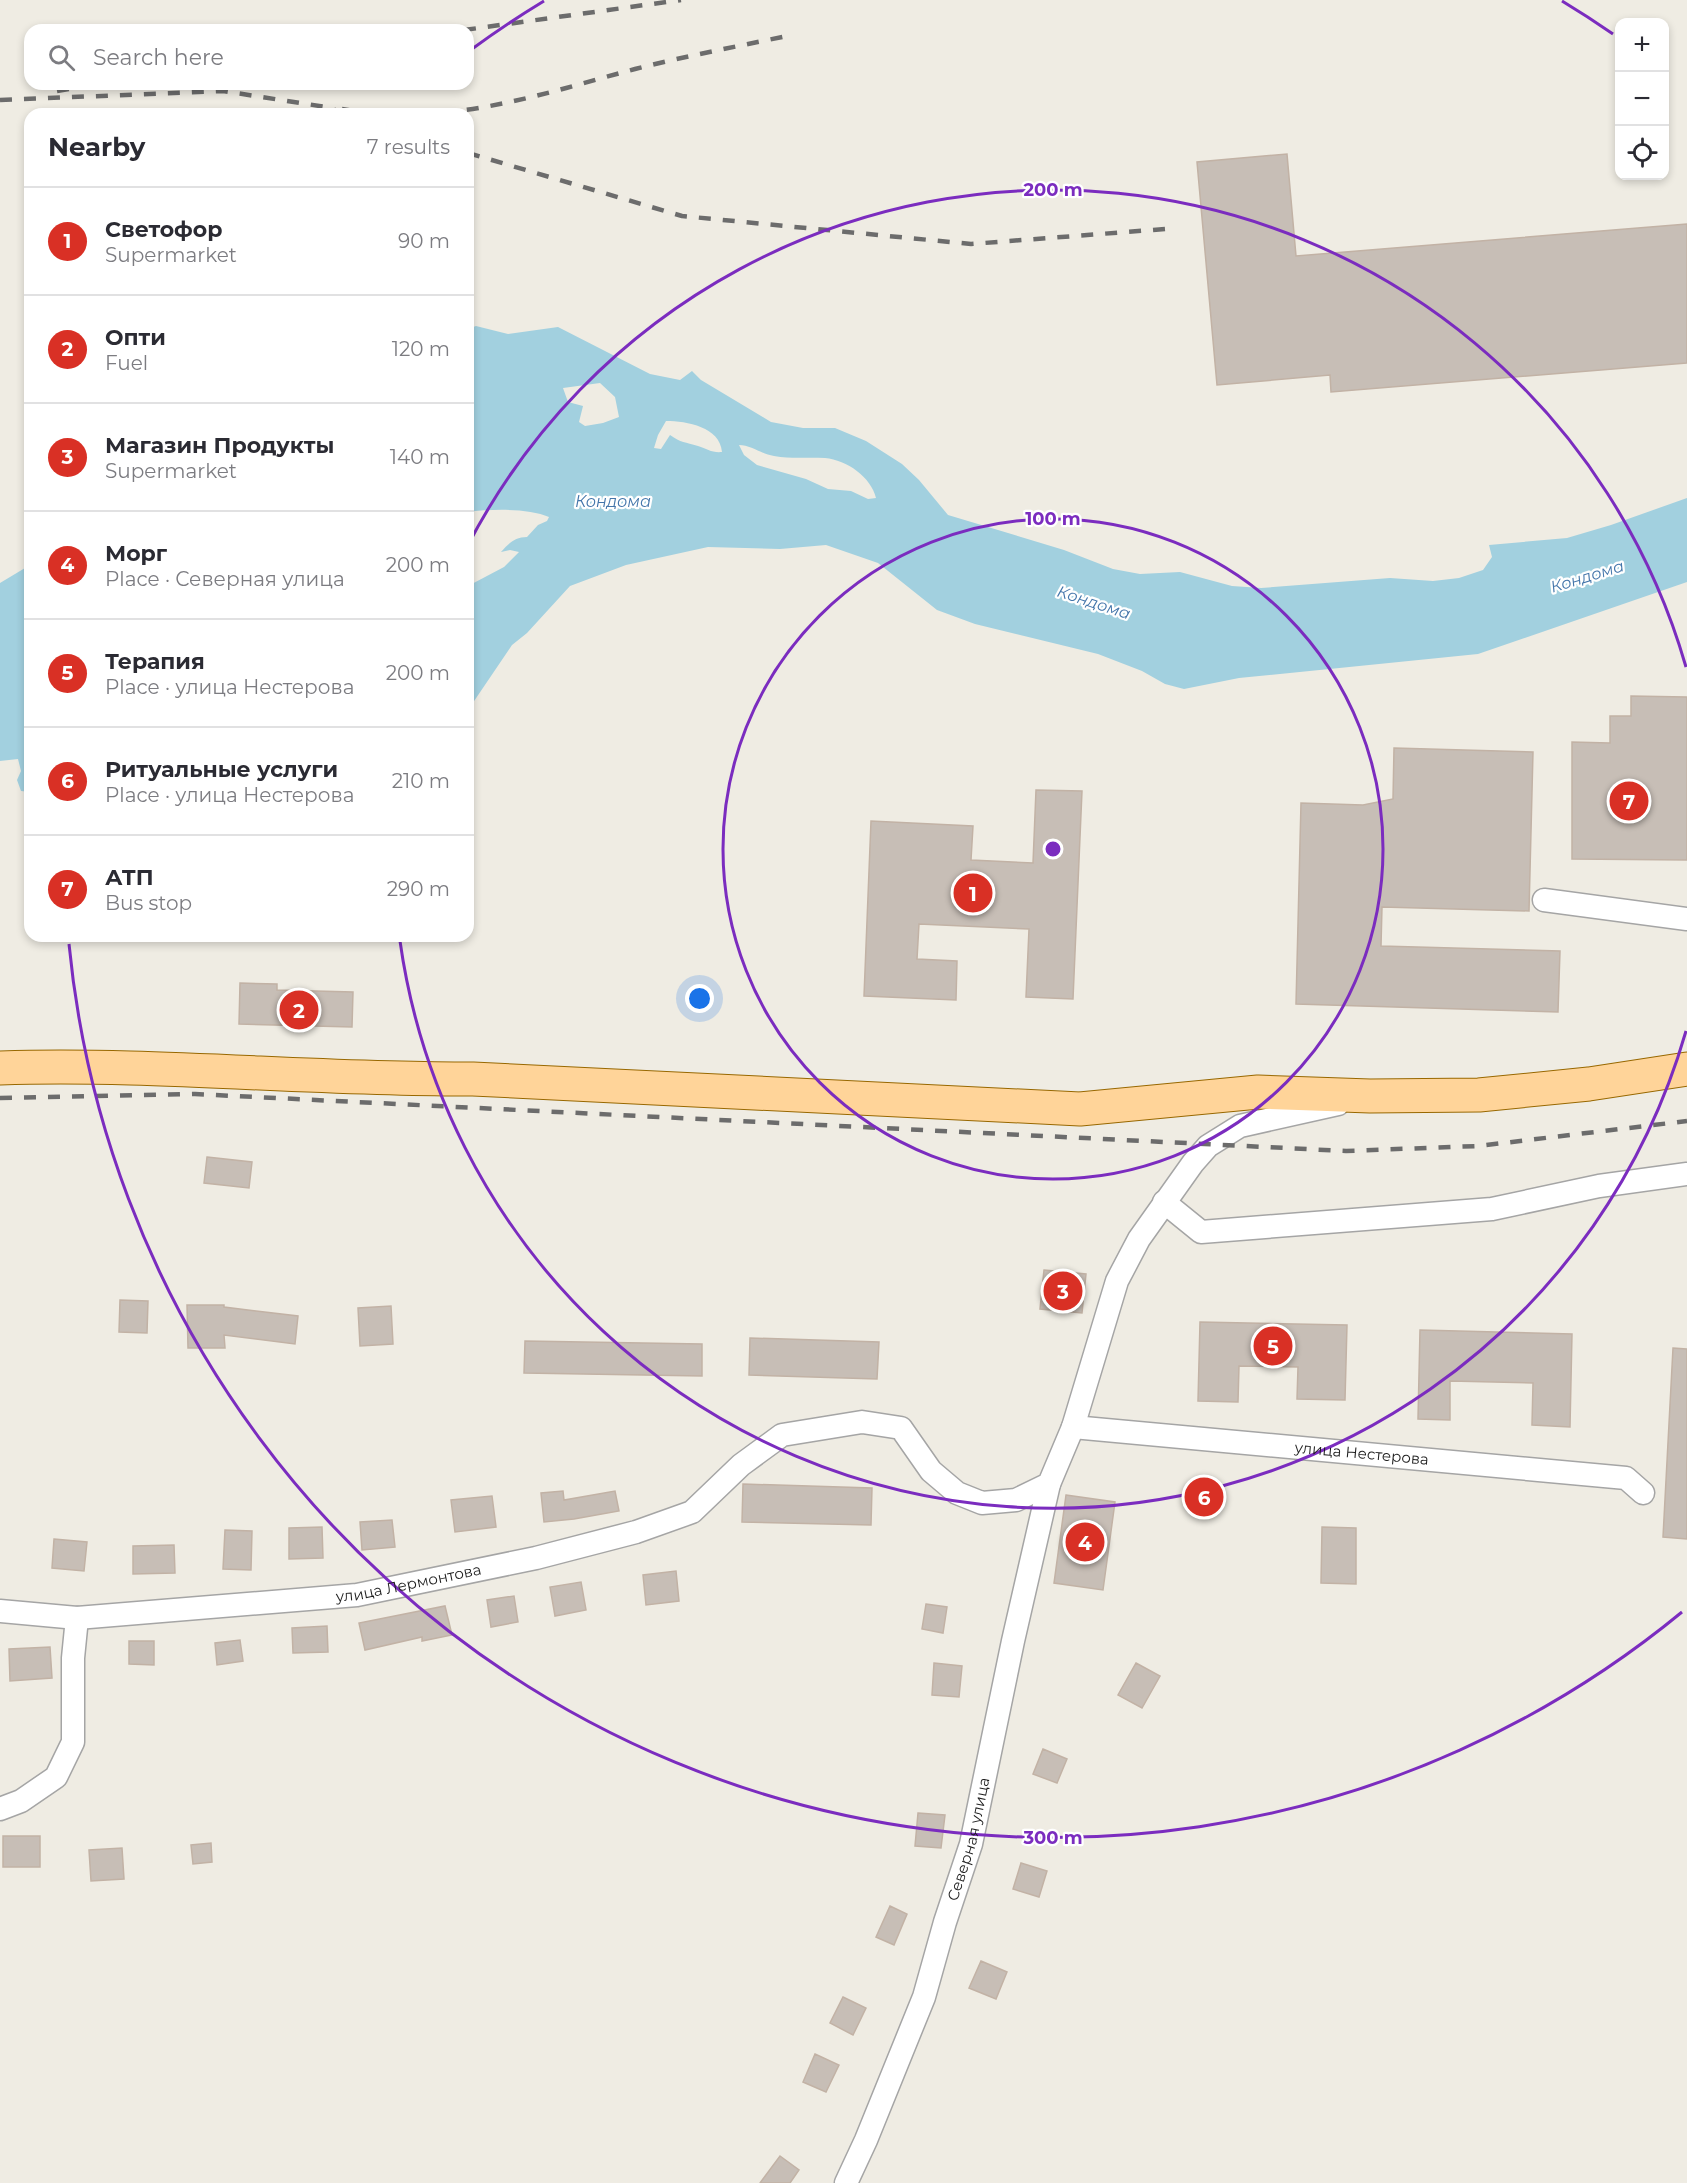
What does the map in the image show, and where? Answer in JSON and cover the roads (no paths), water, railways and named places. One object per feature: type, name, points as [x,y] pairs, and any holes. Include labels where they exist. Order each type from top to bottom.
[{"type":"main road","points":[[0,1059],[63,1067]]},
{"type":"main road","points":[[0,1068],[182,1069],[413,1079],[473,1079],[1080,1109],[1258,1092],[1370,1096],[1479,1095],[1589,1084],[1687,1069]]},
{"type":"street","points":[[1544,900],[1687,919]]},
{"type":"street","points":[[1049,1484],[1073,1427],[1117,1281],[1139,1239],[1164,1202],[1208,1146],[1240,1126],[1370,1096]]},
{"type":"street","points":[[1164,1202],[1201,1232],[1236,1231],[1311,1222],[1492,1209],[1599,1186],[1687,1174]]},
{"type":"street","name":"улица Лермонтова","points":[[0,1611],[77,1618],[357,1595],[570,1549],[636,1532],[692,1512],[741,1465],[782,1435],[862,1422],[901,1428],[931,1471],[957,1493],[982,1503],[1016,1500],[1049,1484]]},
{"type":"street","name":"улица Нестерова","points":[[1073,1427],[1626,1478],[1643,1493]]},
{"type":"street","name":"Северная улица","points":[[846,2183],[866,2140],[924,1997],[971,1844],[1010,1652],[1049,1484]]},
{"type":"street","points":[[0,1809],[21,1801],[56,1777],[73,1743],[73,1658],[77,1618]]},
{"type":"water","name":"Кондома","points":[[474,327],[508,334],[558,327],[650,374],[680,380],[692,371],[701,380],[771,422],[803,428],[835,428],[866,441],[902,464],[919,480],[948,515],[1064,550],[1113,569],[1140,574],[1180,572],[1232,586],[1261,588],[1390,578],[1433,581],[1459,578],[1483,570],[1492,557],[1489,545],[1567,538],[1687,498],[1687,582],[1478,654],[1239,678],[1184,689],[1165,684],[1142,671],[1098,654],[975,624],[937,610],[878,563],[826,545],[780,549],[708,547],[626,565],[570,586],[527,633],[512,645],[474,701],[474,583],[504,567],[519,552],[510,550],[501,552],[512,541],[527,537],[549,517],[521,511],[474,512]],"holes":[[[600,383],[615,397],[619,417],[585,426],[579,422],[583,406],[568,402],[563,388]],[[666,421],[692,424],[709,431],[720,443],[722,452],[683,442],[670,435],[661,449],[654,448]],[[739,445],[774,456],[825,458],[842,462],[857,471],[869,483],[876,498],[868,499],[851,491],[828,489],[806,479],[757,465],[744,455]]]},
{"type":"water","points":[[24,569],[24,791],[21,791],[17,780],[21,771],[18,759],[0,761],[0,583]]},
{"type":"railway","points":[[474,29],[681,0]]},
{"type":"railway","points":[[474,109],[555,91],[654,64],[792,35]]},
{"type":"railway","points":[[57,91],[63,90]]},
{"type":"railway","points":[[0,100],[223,91],[329,108]]},
{"type":"railway","points":[[474,155],[682,216],[971,244],[1165,229]]},
{"type":"railway","points":[[0,1098],[195,1094],[1346,1151],[1478,1146],[1687,1121]]},
{"type":"place","name":"АТП","points":[[1629,801]]},
{"type":"place","name":"Светофор","points":[[973,893]]},
{"type":"place","name":"Опти","points":[[299,1010]]},
{"type":"place","name":"Магазин Продукты","points":[[1063,1291]]},
{"type":"place","name":"Терапия","points":[[1273,1346]]},
{"type":"place","name":"Ритуальные услуги","points":[[1204,1497]]},
{"type":"place","name":"Морг","points":[[1085,1542]]}]
